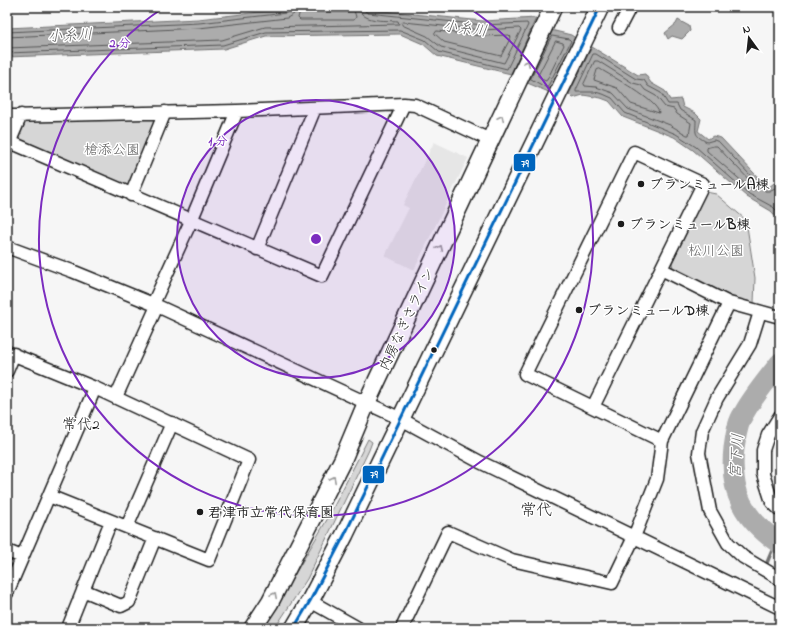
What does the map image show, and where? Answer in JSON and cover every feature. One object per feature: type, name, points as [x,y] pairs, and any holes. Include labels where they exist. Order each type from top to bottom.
[{"type":"highway","name":"内房なぎさライン","points":[[253,628],[270,602],[343,459],[366,404],[553,7]]},
{"type":"highway","points":[[294,628],[345,534],[399,418],[548,116],[598,10]]},
{"type":"street","points":[[619,28],[630,7]]},
{"type":"street","points":[[21,115],[8,145],[131,195],[322,276],[404,104]]},
{"type":"street","points":[[7,116],[237,111],[404,104],[415,105],[490,140]]},
{"type":"street","points":[[257,249],[316,108]]},
{"type":"street","points":[[116,397],[237,111]]},
{"type":"street","points":[[131,195],[165,112]]},
{"type":"street","points":[[593,407],[703,184],[634,152],[525,374],[662,441]]},
{"type":"street","points":[[7,247],[72,271],[155,305],[399,418],[480,462],[780,608]]},
{"type":"street","points":[[661,269],[730,303],[770,314],[717,398],[702,431],[699,453],[710,511],[728,543],[742,557],[780,579]]},
{"type":"street","points":[[402,628],[448,532],[512,560],[612,583],[634,537],[657,479],[662,441],[730,303]]},
{"type":"street","points":[[7,371],[11,353],[96,388],[249,460],[209,560],[49,496]]},
{"type":"street","points":[[7,593],[96,388]]},
{"type":"street","points":[[780,416],[768,435],[763,450],[763,474],[772,502],[780,510]]},
{"type":"street","points":[[127,527],[172,423]]},
{"type":"street","points":[[68,628],[111,521]]},
{"type":"street","points":[[83,590],[121,606],[125,605],[128,602],[155,538]]},
{"type":"street","points":[[7,551],[22,557]]},
{"type":"street","points":[[310,601],[358,628]]},
{"type":"shaded area","points":[[434,142],[468,158],[414,270],[385,256],[409,208],[403,205]]},
{"type":"green space","name":"槍添公園","points":[[155,118],[157,121],[130,185],[124,187],[17,139],[22,124],[26,120]]},
{"type":"green space","name":"松川公園","points":[[706,192],[716,194],[746,220],[755,278],[754,303],[732,297],[673,268],[672,263]]},
{"type":"green space","points":[[368,439],[372,442],[369,450],[307,579],[275,628],[263,628],[328,518]]},
{"type":"water","name":"小糸川","points":[[343,7],[483,21],[536,18],[511,74],[437,56],[423,44],[400,34],[266,36],[224,49],[7,57],[7,28],[198,19],[287,9]]},
{"type":"water","points":[[678,20],[689,26],[690,31],[682,39],[672,36],[668,39],[665,33],[676,24]]},
{"type":"water","points":[[551,30],[571,35],[577,39],[551,93],[525,82]]},
{"type":"water","points":[[592,47],[638,75],[645,74],[651,83],[665,91],[670,100],[681,99],[683,107],[695,113],[701,119],[698,131],[708,139],[713,136],[721,138],[768,188],[774,183],[780,186],[780,221],[771,211],[747,197],[693,150],[674,137],[623,117],[609,101],[583,95],[573,98],[569,94]]},
{"type":"waterway","name":"宮下川","points":[[780,363],[748,406],[738,425],[733,464],[737,492],[748,515],[767,535],[780,544]]},
{"type":"waterway","points":[[766,565],[776,541]]},
{"type":"transit line","name":"79","points":[[294,628],[345,534],[600,7]]},
{"type":"place","name":"ブランミュールA棟","points":[[641,184]]},
{"type":"place","name":"ブランミュールB棟","points":[[621,224]]},
{"type":"place","name":"ブランミュールD棟","points":[[579,310]]},
{"type":"place","name":"君津市立常代保育園","points":[[200,512]]},
{"type":"district","name":"常代2","points":[[81,424]]},
{"type":"district","name":"常代","points":[[536,509]]}]
